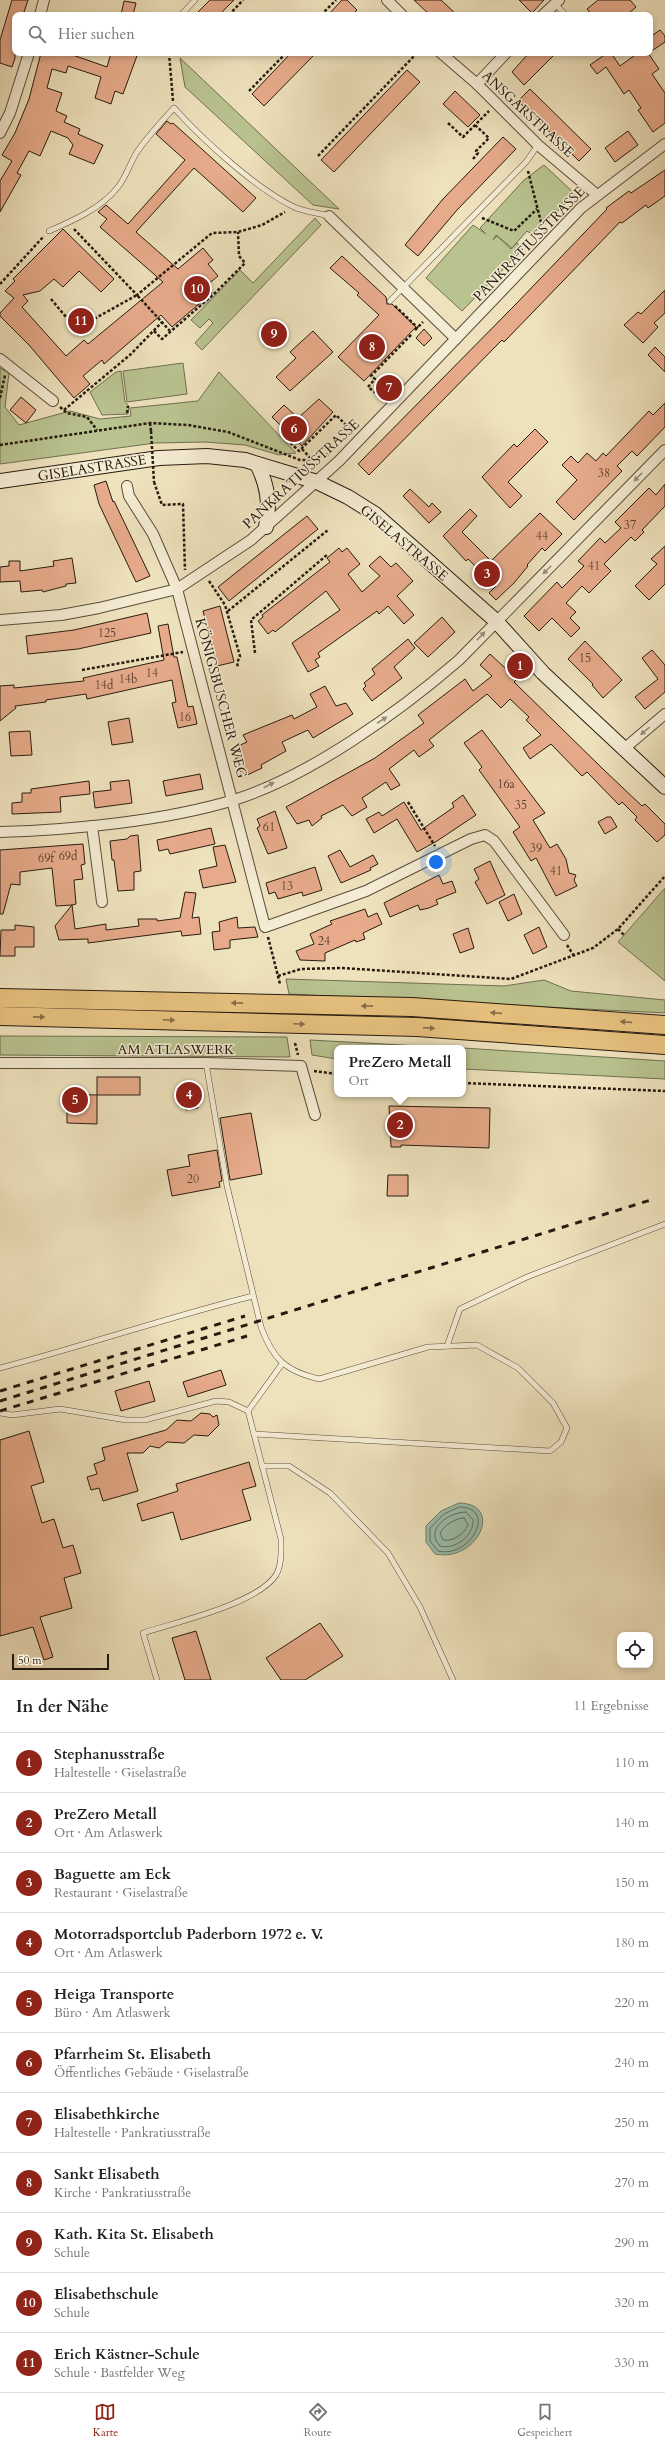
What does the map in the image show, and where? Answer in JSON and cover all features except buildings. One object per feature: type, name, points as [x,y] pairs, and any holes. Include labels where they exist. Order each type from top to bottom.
[{"type":"highway","points":[[0,998],[412,1007],[665,1025]]},
{"type":"highway","points":[[0,1016],[417,1028],[665,1045]]},
{"type":"main road","name":"GISELASTRASSE","points":[[0,481],[159,458],[207,456],[245,460],[317,482],[341,493],[375,514],[496,621],[543,673],[665,786]]},
{"type":"main road","points":[[257,464],[266,482],[269,507],[266,527]]},
{"type":"street","points":[[41,12],[44,0]]},
{"type":"street","points":[[387,0],[399,12]]},
{"type":"street","points":[[546,12],[557,2]]},
{"type":"street","points":[[0,133],[10,113],[28,56]]},
{"type":"street","name":"ANSGARSTRASSE","points":[[444,56],[477,84],[538,145],[596,194]]},
{"type":"street","points":[[477,84],[503,56]]},
{"type":"street","name":"PANKRATIUSSTRASSE","points":[[0,620],[61,615],[100,608],[177,589],[251,540],[339,461],[596,194],[665,144]]},
{"type":"street","points":[[329,216],[404,286],[456,339]]},
{"type":"street","points":[[4,361],[53,401]]},
{"type":"street","points":[[0,832],[92,826],[163,815],[233,800],[264,788],[303,768],[386,717],[433,682],[496,621],[665,450]]},
{"type":"street","name":"KÖNIGSBUSCHER WEG","points":[[127,486],[129,496],[153,534],[177,589],[265,927]]},
{"type":"street","points":[[624,748],[665,714]]},
{"type":"street","points":[[92,826],[102,902]]},
{"type":"street","points":[[265,927],[366,891],[471,839],[485,836],[494,841],[564,935]]},
{"type":"street","name":"AM ATLASWERK","points":[[0,1063],[206,1063],[301,1066]]},
{"type":"street","points":[[301,1066],[315,1115]]},
{"type":"lane","points":[[184,12],[195,0]]},
{"type":"lane","points":[[557,2],[564,12]]},
{"type":"lane","points":[[49,231],[69,222],[100,203],[118,187],[137,153],[154,129],[174,108],[196,133],[258,183],[294,207],[329,216]]},
{"type":"lane","points":[[390,301],[526,162],[538,145]]},
{"type":"lane","points":[[206,1063],[227,1186],[253,1296],[261,1327],[269,1349],[282,1364],[300,1374],[319,1379],[428,1347],[477,1345],[518,1368],[553,1403],[567,1428],[561,1442],[550,1451],[254,1434]]},
{"type":"lane","points":[[448,1346],[460,1309],[527,1277],[665,1224]]},
{"type":"lane","points":[[0,1368],[80,1346],[196,1310],[253,1296]]},
{"type":"lane","points":[[248,1411],[282,1364]]},
{"type":"lane","points":[[0,1413],[12,1415],[60,1409],[126,1420],[145,1420],[216,1401],[229,1402],[248,1411]]},
{"type":"lane","points":[[157,1680],[143,1633],[238,1602],[261,1588],[276,1574],[281,1557],[281,1538],[248,1411]]},
{"type":"lane","points":[[262,1466],[289,1466],[330,1493],[388,1553],[420,1607],[453,1680]]},
{"type":"path","points":[[231,12],[243,0]]},
{"type":"path","points":[[324,12],[336,0]]},
{"type":"path","points":[[169,56],[174,108]]},
{"type":"path","points":[[249,92],[283,56]]},
{"type":"path","points":[[318,156],[414,56]]},
{"type":"path","points":[[448,122],[463,137],[482,117]]},
{"type":"path","points":[[473,159],[478,153],[476,151],[489,138],[475,125]]},
{"type":"path","points":[[530,174],[542,226],[544,228]]},
{"type":"path","points":[[51,299],[76,330],[137,295],[212,233],[238,232],[262,225],[294,207]]},
{"type":"path","points":[[487,221],[514,231],[538,208]]},
{"type":"path","points":[[69,222],[170,331]]},
{"type":"path","points":[[0,284],[49,231]]},
{"type":"path","points":[[154,331],[162,339],[215,293],[245,262],[239,256],[238,232]]},
{"type":"path","points":[[390,301],[403,311],[416,329]]},
{"type":"path","points":[[98,431],[87,417],[64,410],[131,354],[162,322]]},
{"type":"path","points":[[393,404],[378,397],[368,387],[375,379],[372,376],[412,334]]},
{"type":"path","points":[[0,398],[4,361]]},
{"type":"path","points":[[127,413],[128,406]]},
{"type":"path","points":[[283,436],[299,451],[336,415],[349,428]]},
{"type":"path","points":[[0,445],[150,423],[188,425],[228,432],[300,460],[312,460],[326,454],[339,461]]},
{"type":"path","points":[[150,423],[154,482],[162,505],[183,504],[186,567],[177,589]]},
{"type":"path","points":[[302,449],[312,460]]},
{"type":"path","points":[[228,611],[328,530]]},
{"type":"path","points":[[255,653],[251,620],[328,554]]},
{"type":"path","points":[[203,572],[228,611],[240,656],[237,663],[238,667]]},
{"type":"path","points":[[82,670],[194,650]]},
{"type":"path","points":[[408,802],[439,855]]},
{"type":"path","points":[[278,976],[301,969],[342,968],[511,979],[592,948],[618,929],[665,876]]},
{"type":"path","points":[[265,927],[280,984]]},
{"type":"path","points":[[618,929],[624,935]]},
{"type":"path","points":[[301,1066],[318,1072],[334,1074]]},
{"type":"path","points":[[466,1083],[665,1091]]},
{"type":"shaded area","points":[[180,58],[339,209],[313,205],[185,87]]},
{"type":"shaded area","points":[[544,165],[575,194],[533,235],[527,231],[512,248],[517,243],[523,249],[462,311],[426,278],[473,225],[486,234],[480,228],[524,180]],"holes":[[[496,235],[512,248],[511,249],[497,236],[493,240]]]},
{"type":"shaded area","points":[[315,218],[321,225],[202,350],[195,343],[213,323],[209,319],[200,328],[191,320],[240,270],[253,283]]},
{"type":"shaded area","points":[[183,363],[187,394],[127,402],[123,371]]},
{"type":"shaded area","points":[[0,368],[9,373],[5,407],[19,425],[70,411],[100,419],[131,416],[130,408],[198,401],[219,372],[296,453],[279,455],[245,445],[205,442],[155,443],[0,464]]},
{"type":"shaded area","points":[[121,371],[125,402],[129,406],[128,414],[102,415],[90,392],[116,372]]},
{"type":"shaded area","points":[[665,888],[665,981],[618,942]]},
{"type":"shaded area","points":[[286,979],[504,986],[544,980],[571,991],[665,1000],[665,1013],[289,994]]},
{"type":"shaded area","points":[[0,1036],[287,1037],[290,1057],[0,1055]]},
{"type":"shaded area","points":[[310,1040],[402,1045],[334,1045],[334,1059],[312,1055]]},
{"type":"shaded area","points":[[466,1048],[665,1061],[665,1079],[466,1069]]},
{"type":"water","points":[[459,1503],[473,1506],[481,1513],[483,1522],[480,1532],[473,1542],[463,1550],[450,1554],[435,1554],[426,1542],[426,1526],[441,1511]]},
{"type":"railway","points":[[0,1401],[654,1199]]},
{"type":"railway","points":[[0,1391],[245,1316]]},
{"type":"railway","points":[[0,1411],[247,1336]]},
{"type":"place","name":"Elisabethschule","points":[[197,289]]},
{"type":"place","name":"Erich Kästner-Schule","points":[[81,321]]},
{"type":"place","name":"Kath. Kita St. Elisabeth","points":[[274,334]]},
{"type":"place","name":"Sankt Elisabeth","points":[[372,347]]},
{"type":"place","name":"Elisabethkirche","points":[[389,388]]},
{"type":"place","name":"Pfarrheim St. Elisabeth","points":[[294,429]]},
{"type":"place","name":"Baguette am Eck","points":[[487,574]]},
{"type":"place","name":"Stephanusstraße","points":[[520,666]]},
{"type":"place","name":"Motorradsportclub Paderborn 1972 e. V.","points":[[189,1095]]},
{"type":"place","name":"Heiga Transporte","points":[[75,1100]]},
{"type":"place","name":"PreZero Metall","points":[[400,1125]]}]
